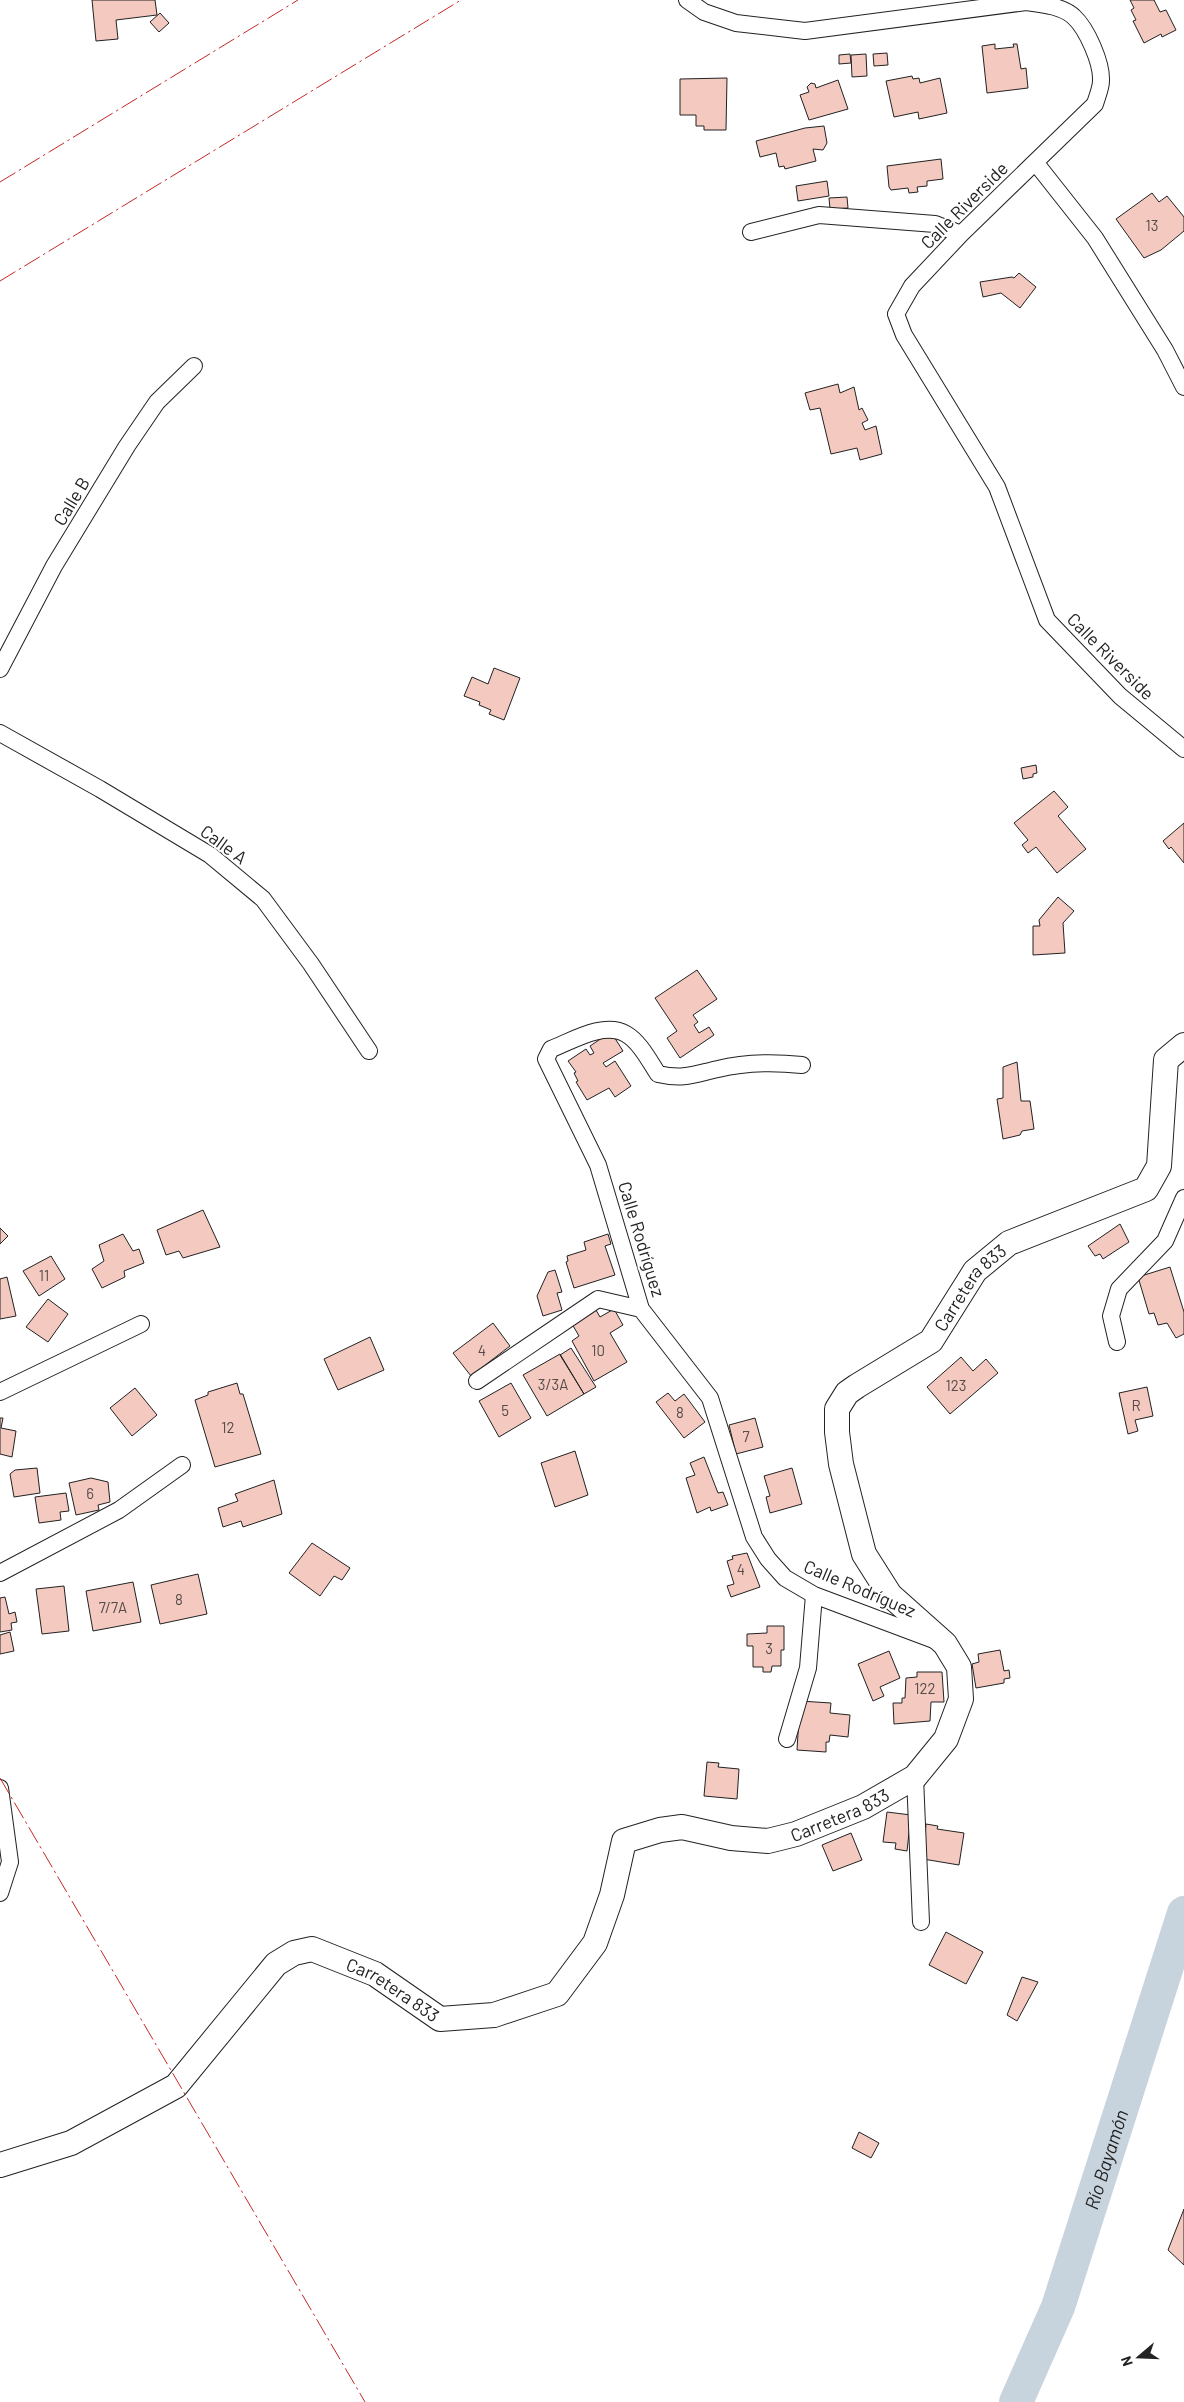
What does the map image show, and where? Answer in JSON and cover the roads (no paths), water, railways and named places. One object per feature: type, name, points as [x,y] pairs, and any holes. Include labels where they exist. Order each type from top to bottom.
[{"type":"street","name":"Calle Riverside","points":[[687,0],[704,12],[736,23],[805,31],[1026,2],[1053,7],[1073,16],[1083,28],[1097,56],[1101,81],[1095,104],[961,234],[912,286],[896,314],[904,335],[998,487],[1048,620],[1120,696],[1184,749]]},
{"type":"street","points":[[1035,162],[1095,238],[1165,350],[1184,387]]},
{"type":"street","points":[[751,232],[819,214],[935,224],[961,234]]},
{"type":"street","name":"Calle B","points":[[0,669],[54,566],[127,446],[157,402],[194,366]]},
{"type":"street","name":"Calle A","points":[[0,733],[100,789],[210,855],[263,899],[311,964],[368,1051]]},
{"type":"street","name":"Calle Rodríguez","points":[[802,1065],[778,1062],[750,1064],[719,1068],[688,1078],[672,1078],[658,1074],[642,1050],[626,1034],[610,1031],[592,1032],[551,1049],[546,1059],[598,1164],[641,1309],[710,1398],[754,1538],[768,1559],[785,1578],[814,1595],[945,1644]]},
{"type":"street","name":"Carretera 833","points":[[0,2165],[71,2143],[176,2086],[276,1964],[294,1953],[312,1949],[375,1974],[440,2019],[494,2015],[557,1994],[581,1965],[596,1944],[612,1895],[624,1841],[660,1830],[682,1827],[731,1838],[768,1841],[796,1834],[863,1807],[915,1777],[946,1739],[961,1700],[959,1667],[945,1644],[890,1594],[864,1554],[841,1464],[837,1432],[837,1409],[847,1393],[930,1341],[975,1271],[1009,1242],[1146,1189],[1159,1166],[1166,1060],[1184,1045]]},
{"type":"street","points":[[1117,1342],[1111,1316],[1119,1290],[1165,1241],[1184,1198]]},
{"type":"street","points":[[477,1381],[598,1300],[641,1309]]},
{"type":"street","points":[[0,1392],[140,1324]]},
{"type":"street","points":[[0,1573],[119,1510],[182,1464]]},
{"type":"street","points":[[787,1739],[808,1668],[814,1595]]},
{"type":"street","points":[[915,1777],[921,1922]]},
{"type":"street","points":[[0,1788],[10,1862],[0,1893]]},
{"type":"waterway","name":"Río Bayamón","points":[[1016,2402],[1058,2307],[1184,1913]]}]
